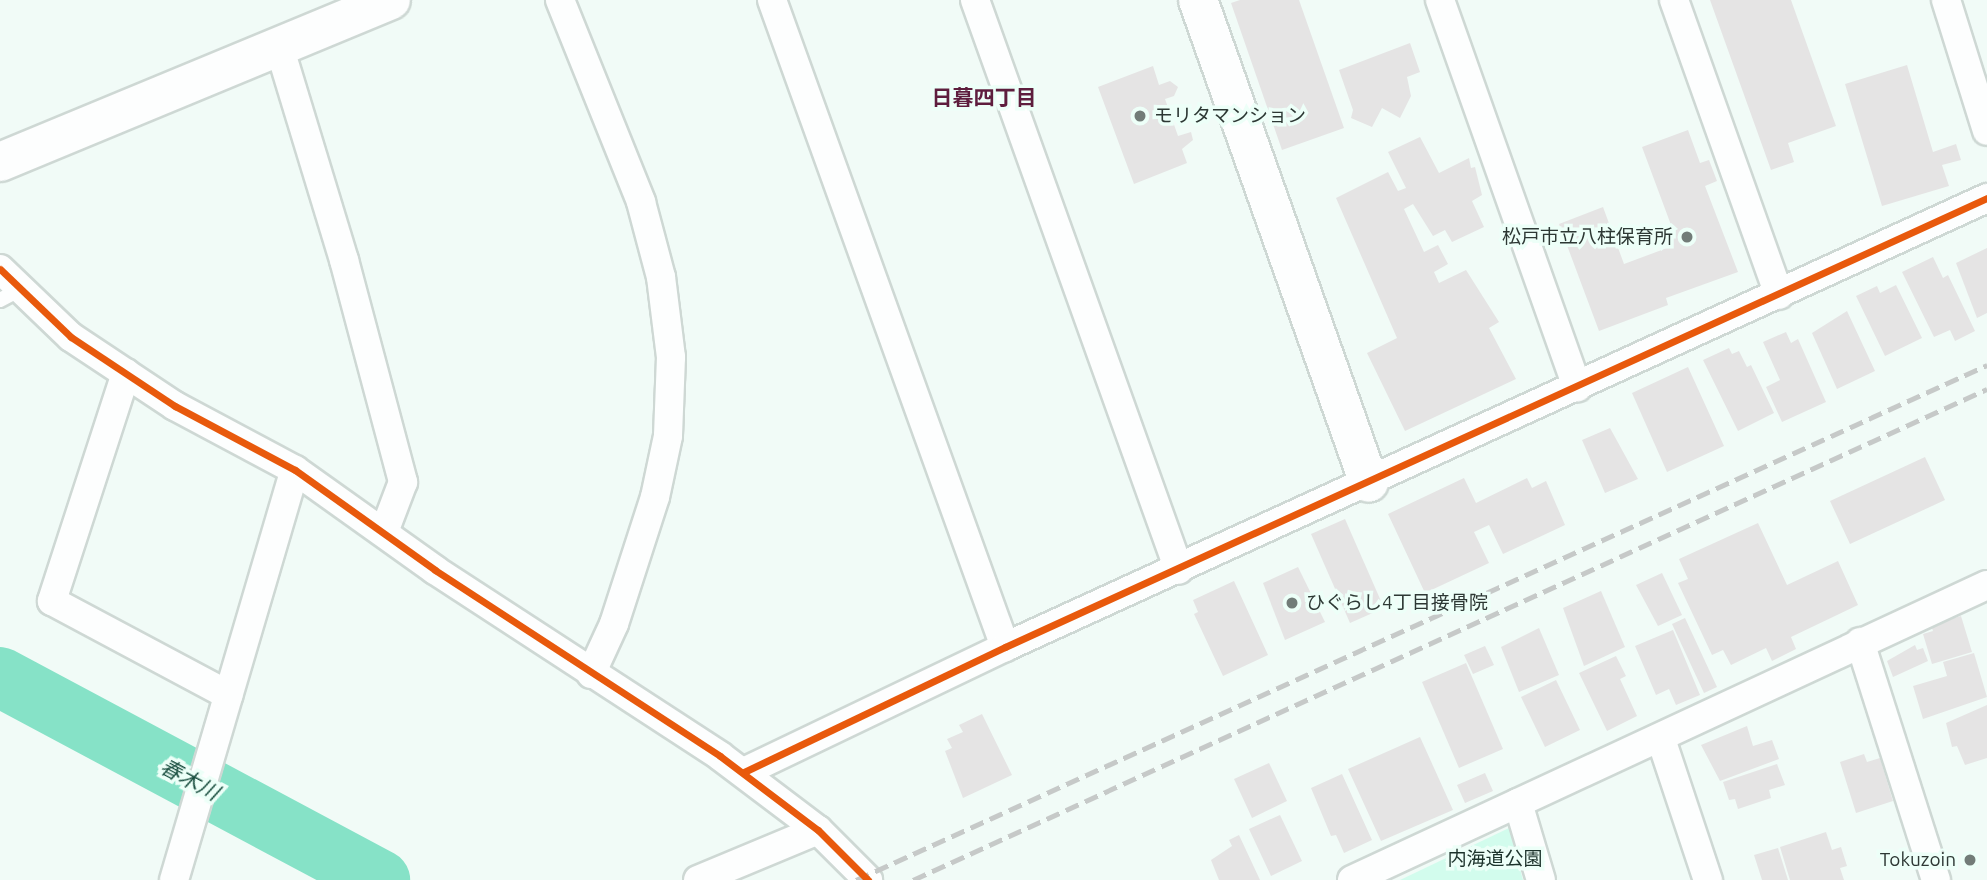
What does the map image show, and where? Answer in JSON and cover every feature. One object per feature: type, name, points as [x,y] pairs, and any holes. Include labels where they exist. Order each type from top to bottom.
[{"type":"street","points":[[0,162],[391,0]]},
{"type":"street","points":[[559,0],[641,202],[661,277],[671,357],[668,436],[655,497],[614,624],[591,674]]},
{"type":"street","points":[[772,0],[1005,648]]},
{"type":"street","points":[[975,0],[1179,570]]},
{"type":"street","points":[[1198,0],[1369,483]]},
{"type":"street","points":[[1440,0],[1577,387]]},
{"type":"street","points":[[1674,0],[1779,295]]},
{"type":"street","points":[[1946,0],[1987,131]]},
{"type":"street","points":[[279,46],[344,260],[403,482],[384,533]]},
{"type":"street","points":[[744,772],[1005,648],[1987,198]]},
{"type":"street","points":[[0,269],[11,295],[71,337],[175,406],[295,470],[591,674],[744,772],[818,830],[868,880]]},
{"type":"street","points":[[126,373],[52,601],[228,695]]},
{"type":"street","points":[[174,880],[295,470]]},
{"type":"street","points":[[1352,880],[1661,739],[1860,642],[1987,585]]},
{"type":"street","points":[[1860,642],[1936,880]]},
{"type":"street","points":[[1661,739],[1708,880]]},
{"type":"street","points":[[1518,803],[1541,880]]},
{"type":"street","points":[[698,880],[818,830]]},
{"type":"green space","name":"内海道公園","points":[[1509,828],[1523,880],[1400,880]]},
{"type":"building","points":[[1240,0],[1299,0],[1344,128],[1282,150],[1231,3]]},
{"type":"building","points":[[1710,0],[1791,0],[1836,126],[1788,143],[1794,162],[1771,170]]},
{"type":"building","points":[[1410,43],[1420,72],[1407,77],[1411,96],[1400,118],[1382,108],[1372,127],[1351,118],[1353,110],[1339,70]]},
{"type":"building","points":[[1907,65],[1933,152],[1956,144],[1961,160],[1942,165],[1949,186],[1882,206],[1845,84]]},
{"type":"building","name":"モリタマンション","points":[[1153,66],[1159,85],[1170,81],[1178,87],[1174,96],[1165,99],[1178,136],[1191,132],[1193,140],[1182,149],[1187,163],[1134,184],[1098,87]]},
{"type":"building","points":[[1688,130],[1700,163],[1709,160],[1717,181],[1705,186],[1738,272],[1666,298],[1668,305],[1599,331],[1559,224],[1603,207],[1624,264],[1667,248],[1674,233],[1642,147]]},
{"type":"building","points":[[1420,137],[1439,173],[1469,158],[1471,168],[1475,167],[1482,195],[1472,201],[1484,227],[1452,242],[1445,230],[1433,236],[1413,204],[1404,209],[1424,252],[1438,245],[1448,264],[1434,272],[1439,283],[1466,270],[1499,322],[1489,328],[1516,379],[1405,431],[1367,353],[1397,338],[1336,198],[1388,172],[1398,191],[1406,188],[1388,152]]},
{"type":"building","points":[[1987,248],[1987,313],[1977,318],[1956,263]]},
{"type":"building","points":[[1933,257],[1943,278],[1948,275],[1975,331],[1955,341],[1950,330],[1934,337],[1902,272]]},
{"type":"building","points":[[1896,285],[1922,338],[1885,356],[1856,296],[1877,286],[1880,293]]},
{"type":"building","points":[[1847,311],[1875,371],[1837,389],[1812,333]]},
{"type":"building","points":[[1786,332],[1791,343],[1798,339],[1826,402],[1782,422],[1766,387],[1780,380],[1763,342]]},
{"type":"building","points":[[1729,348],[1732,354],[1739,351],[1747,367],[1751,365],[1774,413],[1738,431],[1703,360]]},
{"type":"building","points":[[1688,367],[1724,446],[1667,472],[1632,393]]},
{"type":"building","points":[[1610,428],[1638,479],[1605,493],[1582,440]]},
{"type":"building","points":[[1925,457],[1945,500],[1850,544],[1830,501]]},
{"type":"building","points":[[1464,478],[1476,503],[1527,478],[1532,488],[1546,481],[1565,525],[1503,554],[1489,525],[1474,532],[1489,563],[1425,593],[1388,514]]},
{"type":"building","points":[[1345,519],[1384,608],[1350,623],[1311,534]]},
{"type":"building","points":[[1758,523],[1787,585],[1838,561],[1858,605],[1791,637],[1796,649],[1772,661],[1766,648],[1731,665],[1723,650],[1712,655],[1678,583],[1688,579],[1679,559]]},
{"type":"building","points":[[1298,567],[1325,622],[1285,640],[1263,583]]},
{"type":"building","points":[[1662,573],[1682,615],[1658,626],[1636,585]]},
{"type":"building","points":[[1234,581],[1268,655],[1223,676],[1194,614],[1198,612],[1193,600]]},
{"type":"building","points":[[1601,591],[1625,647],[1584,666],[1563,608]]},
{"type":"building","points":[[1961,616],[1972,652],[1932,664],[1923,634],[1933,631],[1931,625]]},
{"type":"building","points":[[1685,618],[1717,687],[1704,693],[1672,624]]},
{"type":"building","points":[[1539,628],[1559,675],[1519,692],[1501,647]]},
{"type":"building","points":[[1673,630],[1700,695],[1676,705],[1669,689],[1656,695],[1635,646]]},
{"type":"building","points":[[1915,645],[1917,650],[1923,648],[1928,661],[1893,677],[1887,661]]},
{"type":"building","points":[[1485,646],[1494,665],[1473,674],[1464,655]]},
{"type":"building","points":[[1974,653],[1987,697],[1923,719],[1913,686],[1947,676],[1943,662]]},
{"type":"building","points":[[1616,656],[1626,676],[1620,679],[1637,716],[1607,731],[1579,673]]},
{"type":"building","points":[[1466,663],[1503,749],[1459,768],[1422,682]]},
{"type":"building","points":[[1556,680],[1580,730],[1545,747],[1521,697]]},
{"type":"building","points":[[1987,705],[1987,758],[1965,765],[1957,746],[1952,747],[1946,723]]},
{"type":"building","points":[[982,714],[1012,775],[963,798],[945,751],[952,748],[947,739],[963,732],[959,725]]},
{"type":"building","points":[[1747,726],[1753,746],[1772,740],[1779,759],[1720,781],[1701,745]]},
{"type":"building","points":[[1420,737],[1453,810],[1381,841],[1348,769]]},
{"type":"building","points":[[1864,754],[1867,762],[1880,758],[1893,801],[1856,813],[1840,762]]},
{"type":"building","points":[[1269,763],[1287,801],[1252,818],[1234,779]]},
{"type":"building","points":[[1777,764],[1785,785],[1769,790],[1771,798],[1738,809],[1735,799],[1729,800],[1723,782]]},
{"type":"building","points":[[1485,773],[1493,791],[1465,803],[1457,785]]},
{"type":"building","points":[[1342,774],[1372,840],[1344,853],[1336,835],[1331,836],[1311,788]]},
{"type":"building","points":[[1280,815],[1302,861],[1271,876],[1249,829]]},
{"type":"building","points":[[1826,832],[1832,850],[1841,847],[1847,866],[1840,868],[1844,880],[1790,880],[1780,847]]},
{"type":"building","points":[[1239,835],[1260,880],[1219,880],[1211,860],[1232,846],[1229,840]]},
{"type":"building","points":[[1778,848],[1788,880],[1762,880],[1754,855]]},
{"type":"waterway","name":"春木川","points":[[0,677],[380,880]]},
{"type":"railway","points":[[856,880],[1987,365]]},
{"type":"railway","points":[[913,880],[1987,389]]},
{"type":"cycle path","points":[[744,772],[1005,647],[1987,198]]},
{"type":"cycle path","points":[[0,269],[71,337],[175,406],[295,470],[435,570],[720,756],[818,830],[868,880]]},
{"type":"place","name":"モリタマンション","points":[[1140,116]]},
{"type":"place","name":"松戸市立八柱保育所","points":[[1687,237]]},
{"type":"place","name":"ひぐらし4丁目接骨院","points":[[1292,603]]},
{"type":"place","name":"Tokuzoin","points":[[1970,860]]},
{"type":"district","name":"日暮四丁目","points":[[984,97]]}]
